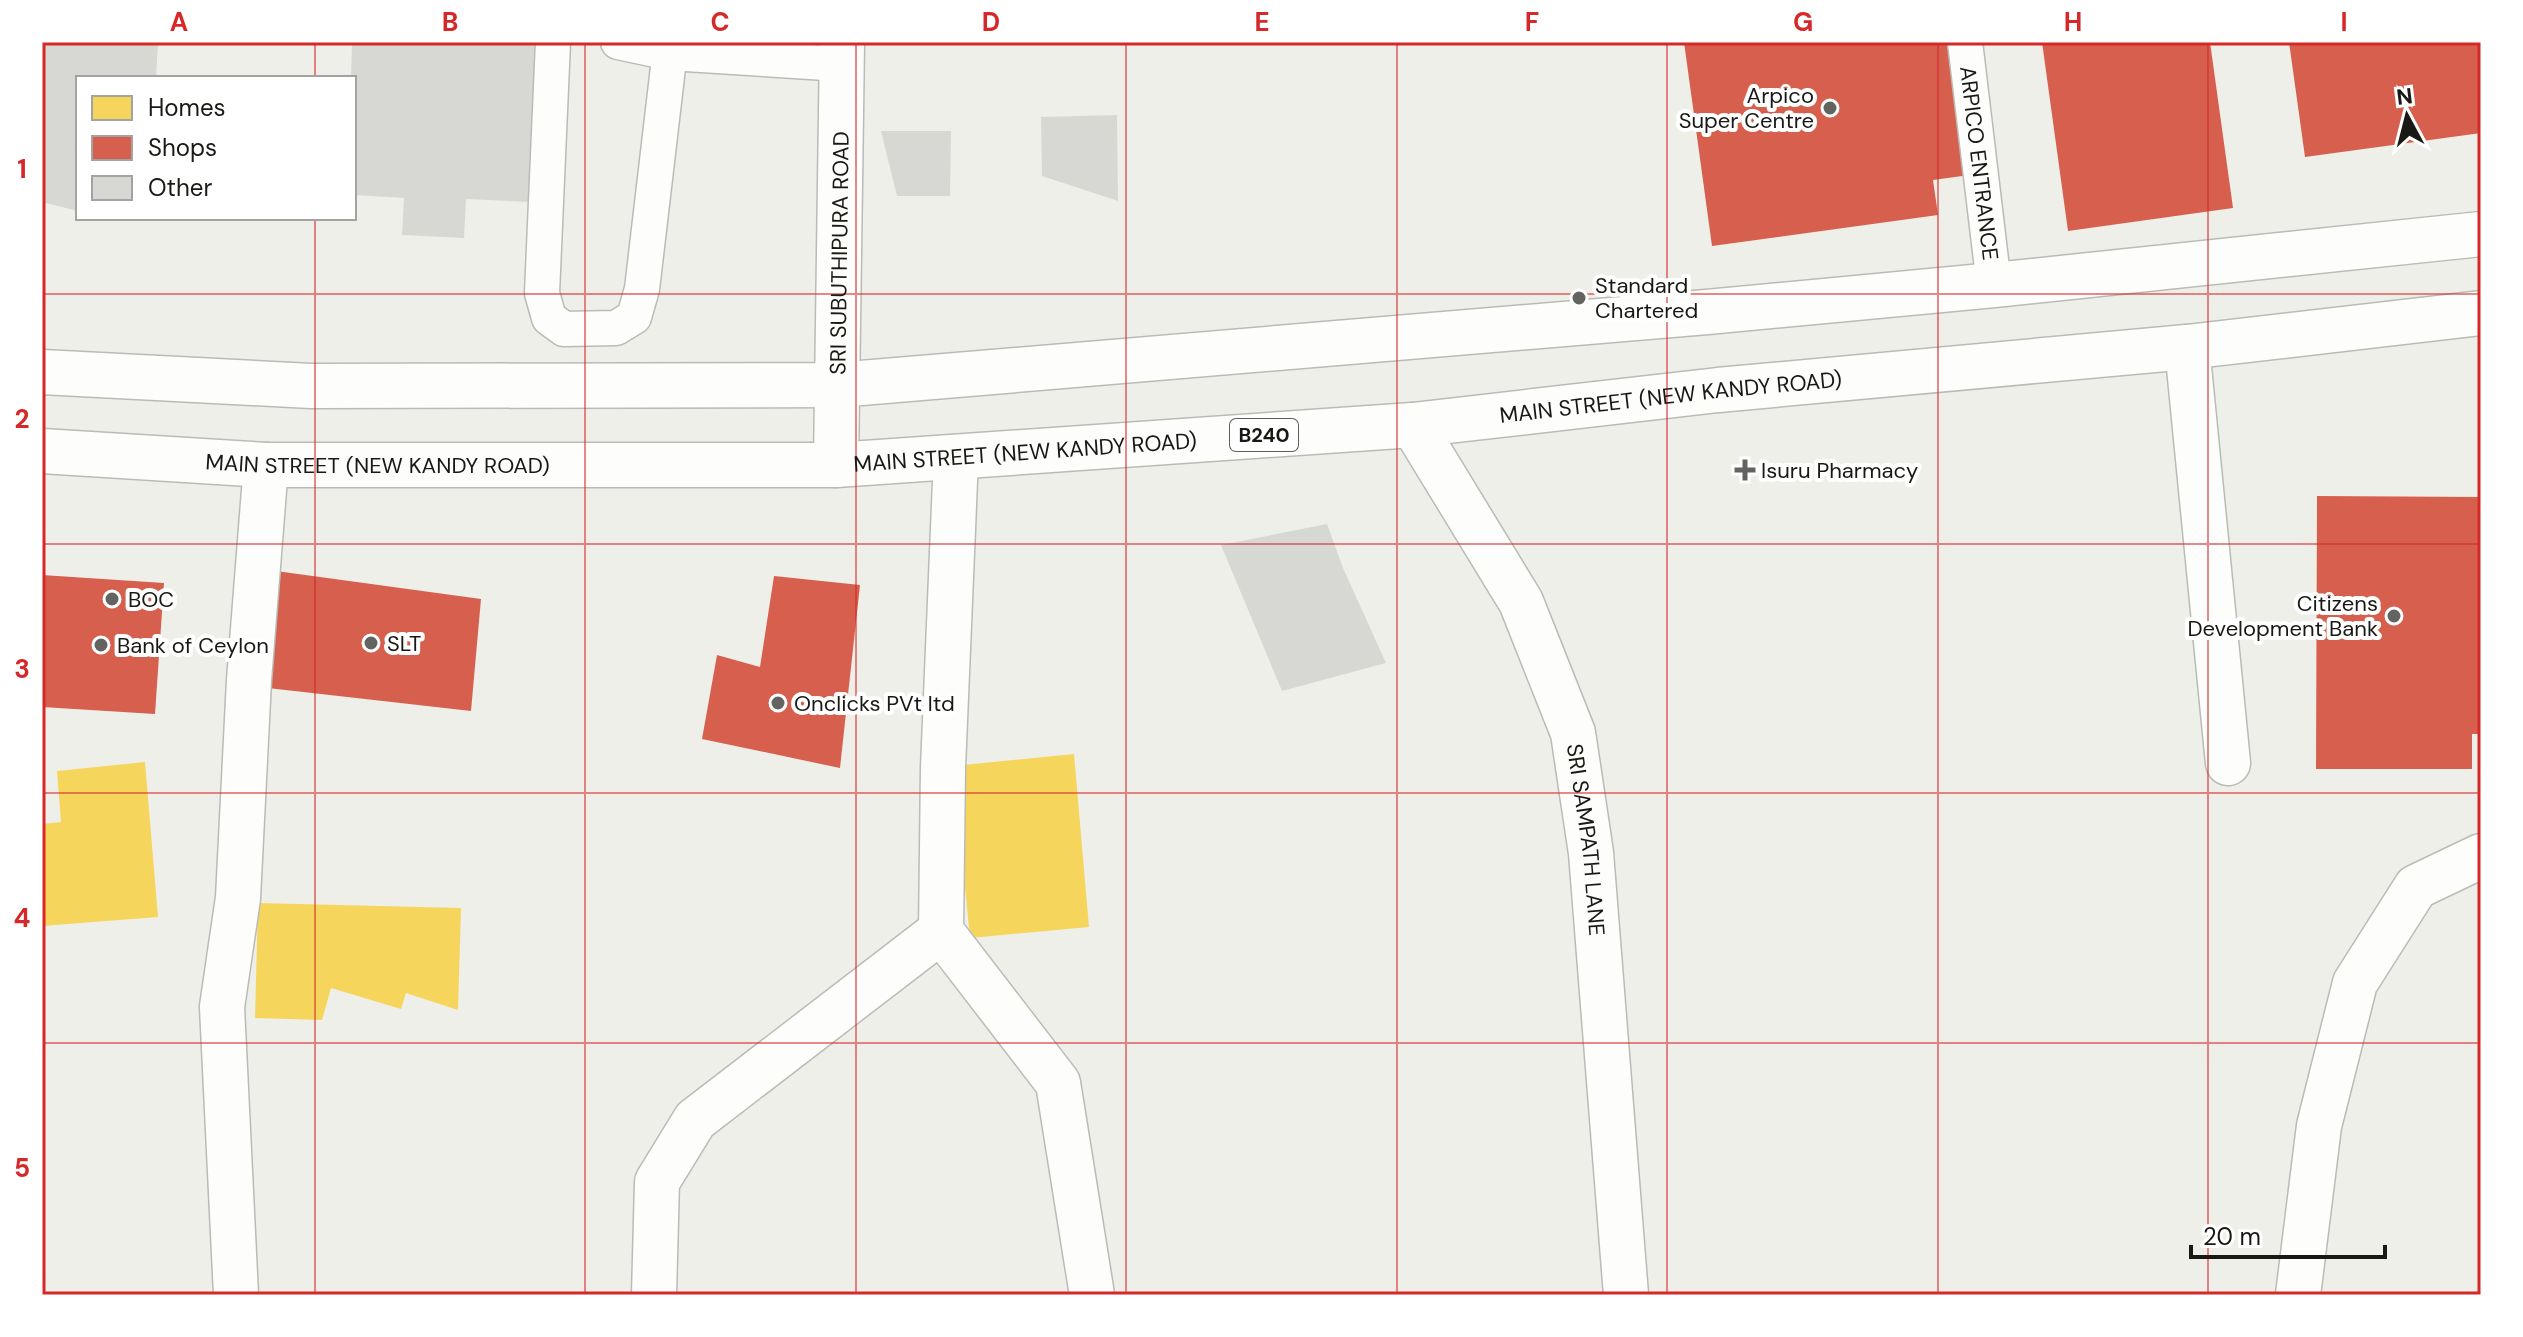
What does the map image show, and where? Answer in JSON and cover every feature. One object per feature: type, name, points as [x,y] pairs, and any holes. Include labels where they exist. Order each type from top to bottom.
[{"type":"main road","name":"SRI SUBUTHIPURA ROAD","points":[[836,465],[842,53]]},
{"type":"main road","points":[[42,372],[311,386],[837,385],[1994,285],[2481,234]]},
{"type":"main road","name":"MAIN STREET (NEW KANDY ROAD)","points":[[42,451],[266,465],[836,465],[1413,425],[1718,390],[2187,347],[2481,313]]},
{"type":"main road","points":[[2187,347],[2228,763]]},
{"type":"main road","name":"SRI SAMPATH LANE","points":[[1413,425],[1521,602],[1573,733],[1591,853],[1626,1295]]},
{"type":"main road","points":[[956,457],[943,768],[941,931],[1058,1083],[1092,1295]]},
{"type":"main road","points":[[236,1295],[222,1007],[238,898],[249,680],[266,465]]},
{"type":"main road","points":[[2298,1295],[2319,1126],[2355,983],[2416,887],[2481,856]]},
{"type":"main road","points":[[654,1295],[657,1182],[695,1120],[941,931]]},
{"type":"lane","points":[[553,42],[542,293],[549,318],[564,329],[616,328],[634,317],[642,289],[670,48]]},
{"type":"lane","points":[[618,42],[670,48],[842,53]]},
{"type":"lane","name":"ARPICO ENTRANCE","points":[[1965,42],[1994,285]]},
{"type":"building: Homes","points":[[1074,754],[1089,927],[970,938],[953,766]]},
{"type":"building: Homes","points":[[145,762],[158,917],[42,926],[42,824],[61,822],[57,771]]},
{"type":"building: Homes","points":[[258,903],[461,908],[458,1010],[406,993],[401,1009],[331,988],[322,1020],[255,1018]]},
{"type":"building: Shops","name":"Arpico Super Centre","points":[[1684,42],[1959,42],[1977,174],[1933,180],[1938,215],[1712,246]]},
{"type":"building: Shops","points":[[2042,42],[2210,42],[2233,208],[2068,231]]},
{"type":"building: Shops","points":[[2289,42],[2481,42],[2481,133],[2305,157]]},
{"type":"building: Shops","name":"Citizens Development Bank","points":[[2317,496],[2481,497],[2481,734],[2472,734],[2472,769],[2316,769]]},
{"type":"building: Shops","name":"SLT","points":[[276,571],[481,599],[471,711],[259,687]]},
{"type":"building: Shops","name":"Bank of Ceylon","points":[[42,575],[164,583],[155,714],[42,707]]},
{"type":"building: Shops","name":"Onclicks PVt ltd","points":[[774,576],[860,585],[840,768],[702,739],[717,655],[760,667]]},
{"type":"building: Other","points":[[42,42],[158,42],[156,76],[76,76],[76,210],[42,202]]},
{"type":"building: Other","points":[[352,42],[538,42],[530,202],[466,199],[464,238],[402,235],[404,198],[356,195],[356,76],[351,76]]},
{"type":"building: Other","points":[[1117,115],[1118,201],[1042,176],[1041,117]]},
{"type":"building: Other","points":[[881,131],[951,131],[950,196],[897,196]]},
{"type":"building: Other","points":[[1327,524],[1343,568],[1386,663],[1282,691],[1221,545]]},
{"type":"place","name":"Arpico Super Centre","points":[[1830,108]]},
{"type":"place","name":"Standard Chartered","points":[[1579,298]]},
{"type":"place","name":"Isuru Pharmacy","points":[[1745,470]]},
{"type":"place","name":"BOC","points":[[112,599]]},
{"type":"place","name":"Citizens Development Bank","points":[[2394,616]]},
{"type":"place","name":"SLT","points":[[371,643]]},
{"type":"place","name":"Bank of Ceylon","points":[[101,645]]},
{"type":"place","name":"Onclicks PVt ltd","points":[[778,703]]}]
